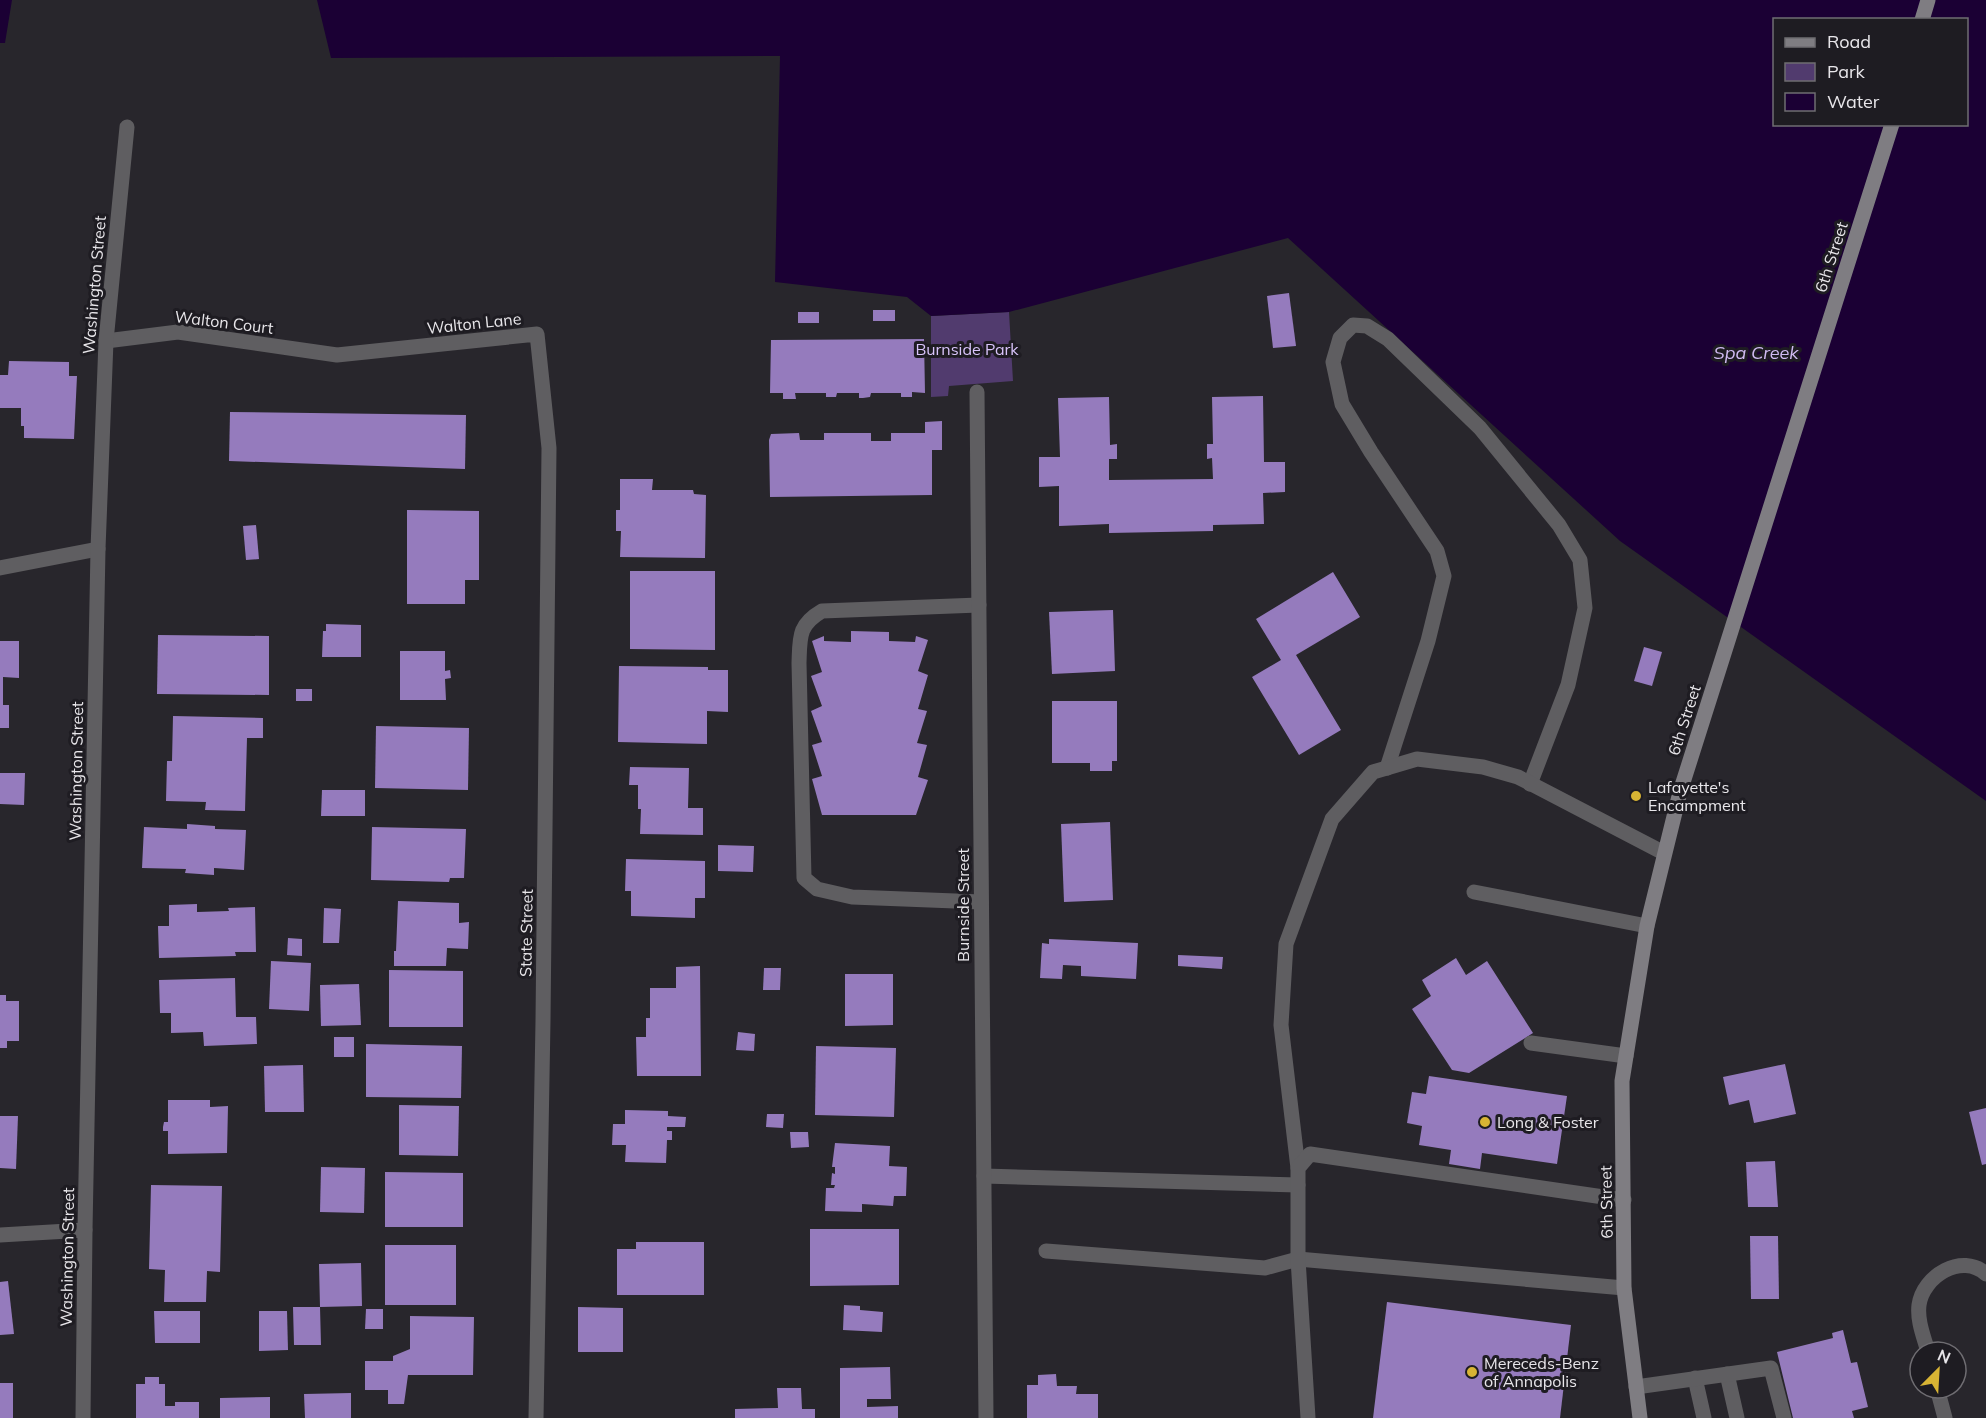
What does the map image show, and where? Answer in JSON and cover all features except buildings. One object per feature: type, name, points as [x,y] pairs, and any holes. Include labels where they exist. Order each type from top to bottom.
[{"type":"main road","points":[[1923,18],[1928,0]]},
{"type":"main road","name":"6th Street","points":[[1640,1418],[1624,1288],[1622,1081],[1647,926],[1680,792],[1891,126]]},
{"type":"street","name":"Washington Street","points":[[83,1418],[98,549],[106,341],[127,127]]},
{"type":"street","points":[[1387,768],[1428,641],[1444,576],[1437,552],[1342,404],[1333,362],[1340,338],[1353,326],[1367,326],[1388,339],[1480,428],[1559,525],[1580,560],[1585,609],[1571,674],[1530,784]]},
{"type":"street","name":"Walton Court","points":[[106,341],[178,332],[337,355]]},
{"type":"street","name":"Walton Lane","points":[[337,355],[537,334],[549,448]]},
{"type":"street","name":"Burnside Street","points":[[977,392],[986,1418]]},
{"type":"street","name":"State Street","points":[[536,1418],[543,1044],[549,448]]},
{"type":"street","points":[[0,568],[98,549]]},
{"type":"street","points":[[979,605],[822,610],[810,618],[800,632],[799,663],[804,878],[817,889],[852,897],[981,902]]},
{"type":"street","points":[[1308,1418],[1298,1259],[1298,1168],[1281,1025],[1286,944],[1332,819],[1373,772],[1417,759],[1483,767],[1518,777],[1664,853]]},
{"type":"street","points":[[1474,892],[1647,926]]},
{"type":"street","points":[[1531,1043],[1626,1056]]},
{"type":"street","points":[[1298,1168],[1310,1154],[1624,1200]]},
{"type":"street","points":[[984,1176],[1298,1185]]},
{"type":"street","points":[[0,1234],[85,1230]]},
{"type":"street","points":[[1046,1251],[1265,1268],[1298,1259],[1624,1288]]},
{"type":"street","points":[[1925,1340],[1919,1317],[1922,1292],[1943,1271],[1962,1263],[1979,1268],[1986,1274]]},
{"type":"street","points":[[1636,1387],[1771,1368],[1784,1418]]},
{"type":"street","points":[[1727,1374],[1737,1418]]},
{"type":"street","points":[[1695,1378],[1704,1418]]},
{"type":"street","points":[[1940,1400],[1945,1418]]},
{"type":"green space","name":"Burnside Park","points":[[1009,312],[1013,381],[949,386],[948,396],[931,397],[931,316]]},
{"type":"water","points":[[0,0],[12,0],[5,43],[0,43]]},
{"type":"water","name":"Spa Creek","points":[[317,0],[1986,0],[1986,801],[1620,541],[1288,238],[1009,312],[931,316],[907,297],[775,282],[780,56],[331,58]]},
{"type":"place","name":"Lafayette's Encampment","points":[[1636,796]]},
{"type":"place","name":"Long & Foster","points":[[1485,1122]]},
{"type":"place","name":"Mereceds-Benz of Annapolis","points":[[1472,1372]]}]
